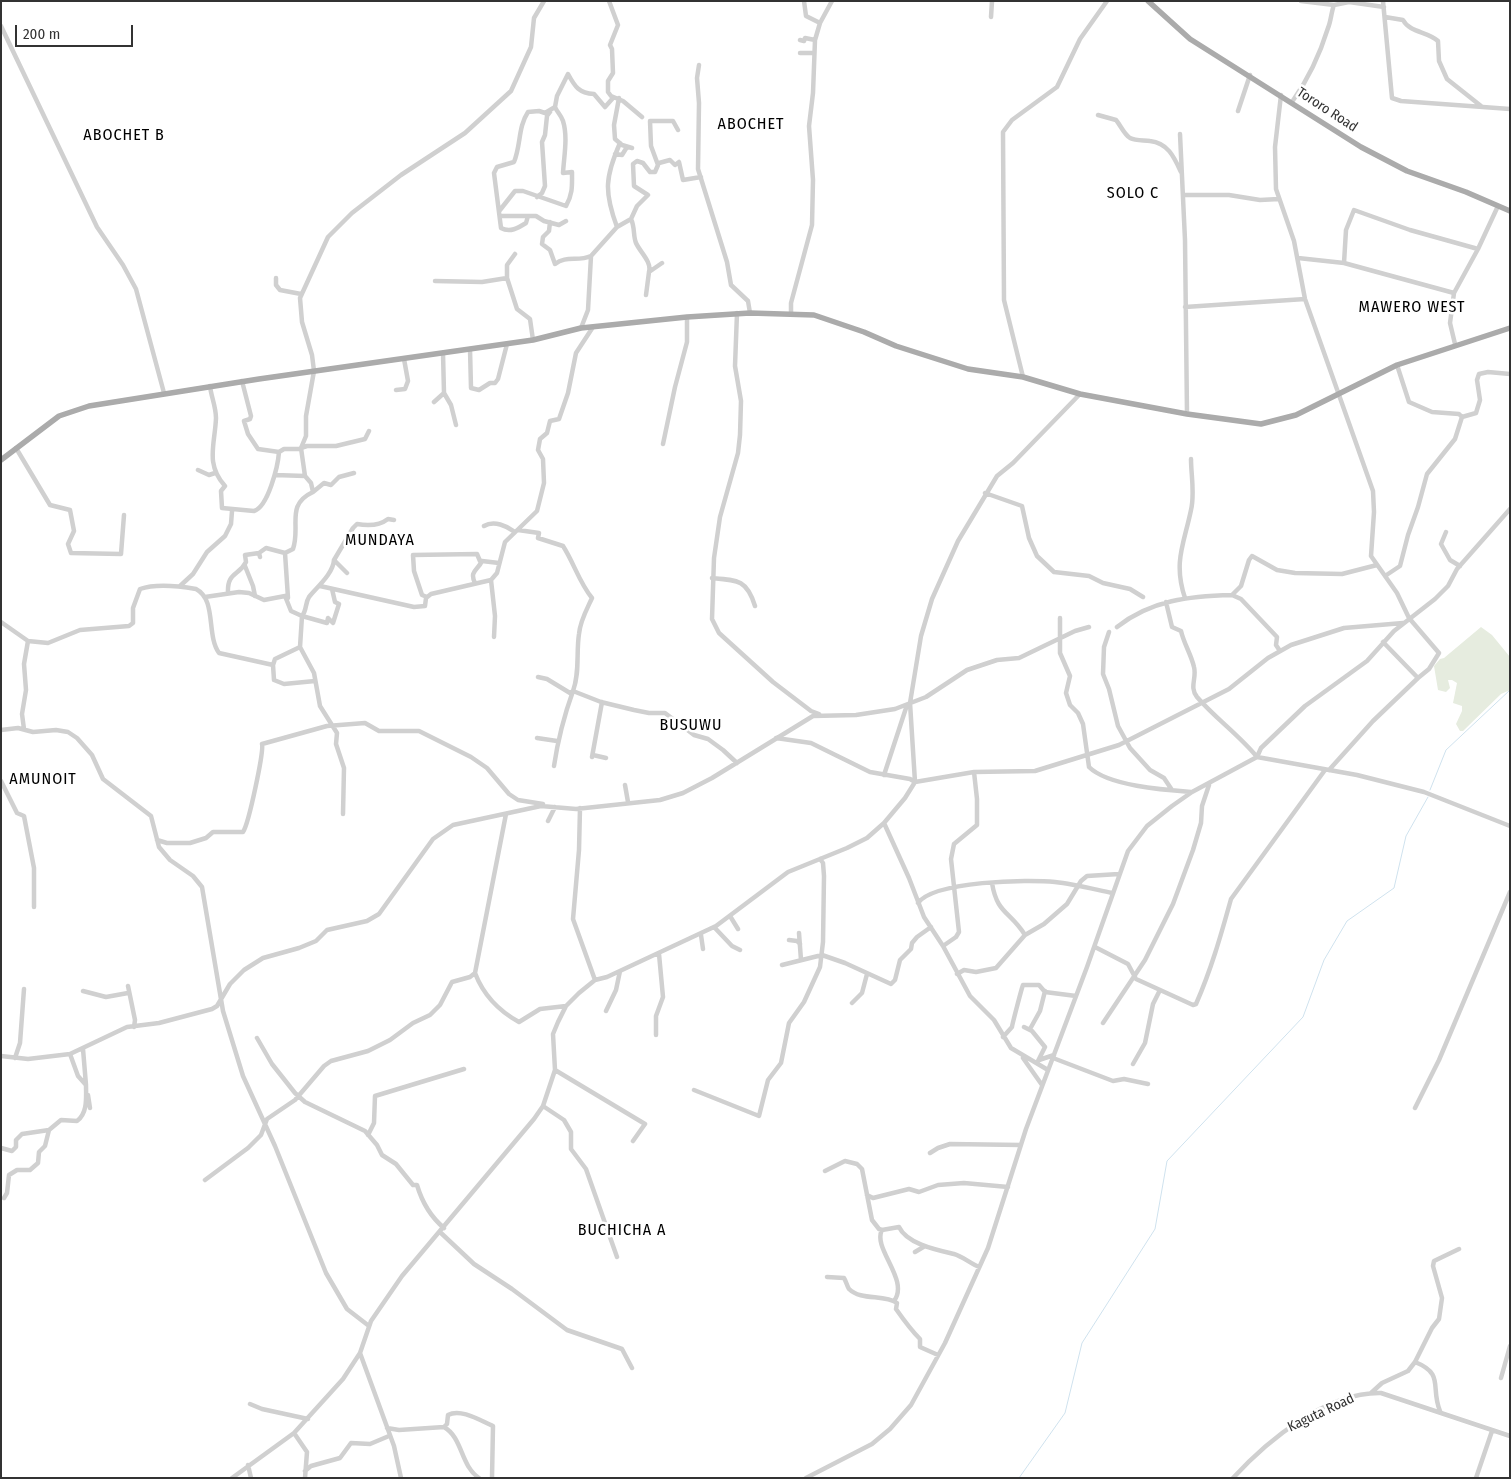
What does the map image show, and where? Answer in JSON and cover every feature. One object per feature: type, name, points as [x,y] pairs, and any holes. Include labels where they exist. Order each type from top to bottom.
[{"type":"main road","name":"Tororo Road","points":[[1148,1],[1190,38],[1392,164],[1510,211]]},
{"type":"main road","points":[[1,460],[66,413],[89,406],[242,381],[533,340],[581,328],[687,317],[750,313],[791,313],[821,317],[896,346],[968,369],[1023,377],[1080,394],[1188,414],[1252,423],[1271,423],[1296,415],[1397,365],[1455,344],[1510,328]]},
{"type":"street","points":[[313,492],[311,483],[305,476],[301,449],[306,436],[306,416],[314,371],[312,355],[300,313],[301,294],[328,237],[340,224],[417,163],[465,133],[511,91],[531,47],[534,18],[544,1]]},
{"type":"street","points":[[609,1],[618,25],[610,45],[612,49],[613,74],[609,76],[608,92],[642,117]]},
{"type":"street","points":[[804,1],[806,16],[820,23]]},
{"type":"street","points":[[791,313],[791,302],[812,225],[813,180],[809,126],[813,93],[814,40],[820,23],[832,1]]},
{"type":"street","points":[[991,17],[992,1]]},
{"type":"street","points":[[1023,377],[1004,300],[1003,132],[1012,120],[1056,87],[1080,39],[1107,1]]},
{"type":"street","points":[[1301,1],[1334,5],[1349,2],[1384,7]]},
{"type":"street","points":[[1383,1],[1392,98],[1400,101],[1510,109]]},
{"type":"street","points":[[1292,102],[1301,90],[1318,53],[1329,26],[1334,5]]},
{"type":"street","points":[[1385,17],[1402,20],[1406,26],[1414,31],[1423,33],[1438,41],[1439,62],[1448,79],[1482,107]]},
{"type":"street","points":[[1,26],[97,227],[124,265],[136,289],[164,393]]},
{"type":"street","points":[[800,40],[804,41],[805,38],[814,40]]},
{"type":"street","points":[[800,53],[814,53]]},
{"type":"street","points":[[699,66],[697,78],[700,146],[698,162],[700,177],[727,262],[731,285],[748,301],[750,313]]},
{"type":"street","points":[[537,197],[542,193],[545,186],[542,142],[547,116],[553,109],[568,74],[582,93],[594,94],[606,106],[616,98]]},
{"type":"street","points":[[1238,111],[1250,75]]},
{"type":"street","points":[[1094,947],[1128,964],[1134,977],[1193,1005],[1196,1004],[1216,952],[1219,934],[1226,922],[1231,899],[1327,770],[1373,721],[1429,669],[1440,653],[1409,618],[1371,553],[1374,512],[1372,491],[1305,299],[1291,230],[1274,180],[1274,147],[1281,95]]},
{"type":"street","points":[[615,154],[622,155],[629,148],[620,143],[614,134],[616,98]]},
{"type":"street","points":[[500,210],[515,190],[566,206],[572,192],[572,172],[564,173],[565,127],[562,117],[553,109],[528,112],[522,121],[520,145],[514,162],[497,167],[494,173],[501,227],[505,230],[513,230],[526,223],[528,216]]},
{"type":"street","points":[[1098,115],[1116,120],[1124,132],[1132,139],[1152,141],[1166,147],[1173,154],[1182,176]]},
{"type":"street","points":[[646,295],[650,268],[641,248],[636,244],[631,219],[636,206],[648,196],[634,186],[633,164],[637,161],[643,164],[650,172],[655,172],[659,162],[651,146],[650,121],[673,120],[678,130]]},
{"type":"street","points":[[1180,134],[1188,414]]},
{"type":"street","points":[[617,227],[606,189],[608,176],[620,143]]},
{"type":"street","points":[[659,162],[670,160],[675,165],[679,162],[683,180],[700,177]]},
{"type":"street","points":[[1183,195],[1229,195],[1260,200],[1279,199]]},
{"type":"street","points":[[1455,344],[1450,323],[1454,293],[1478,249],[1498,206]]},
{"type":"street","points":[[1344,263],[1346,230],[1354,210],[1410,230],[1478,249]]},
{"type":"street","points":[[501,216],[536,216],[544,222],[559,225],[566,221]]},
{"type":"street","points":[[550,222],[549,231],[543,237],[542,244],[550,250],[555,264],[565,258],[583,259],[591,256],[617,227],[631,219]]},
{"type":"street","points":[[515,254],[507,265],[507,278],[517,308],[530,319],[533,340]]},
{"type":"street","points":[[581,328],[588,310],[591,256]]},
{"type":"street","points":[[1298,258],[1344,263],[1454,293]]},
{"type":"street","points":[[649,272],[662,263]]},
{"type":"street","points":[[276,278],[276,285],[280,290],[301,294]]},
{"type":"street","points":[[435,281],[482,282],[507,278]]},
{"type":"street","points":[[1185,307],[1305,299]]},
{"type":"street","points":[[737,314],[735,366],[741,401],[740,435],[738,453],[720,517],[712,578],[712,619],[715,628],[773,682],[811,711],[820,715]]},
{"type":"street","points":[[663,444],[678,373],[687,342],[687,317]]},
{"type":"street","points":[[481,561],[477,554],[413,555],[414,571],[422,596],[427,597],[445,590],[491,580],[497,573],[505,542],[537,511],[544,476],[543,459],[538,450],[540,439],[547,433],[550,421],[559,419],[568,393],[568,381],[576,353],[593,327]]},
{"type":"street","points":[[470,349],[471,388],[479,390],[490,383],[495,383],[498,379],[507,344]]},
{"type":"street","points":[[443,354],[444,392],[451,405],[456,425]]},
{"type":"street","points":[[396,390],[405,389],[408,384],[404,359]]},
{"type":"street","points":[[1397,365],[1409,402],[1432,412],[1459,414],[1462,417],[1476,413],[1480,400],[1477,380],[1479,374],[1491,372],[1510,374]]},
{"type":"street","points":[[242,381],[250,413],[250,419],[244,423],[248,434],[258,448],[279,452],[284,449],[301,449],[307,446],[336,446],[365,439],[369,431]]},
{"type":"street","points":[[210,386],[216,418],[213,432],[215,473],[225,486],[221,491],[222,508],[232,511],[259,510],[266,503],[275,475],[279,452]]},
{"type":"street","points":[[434,402],[444,392]]},
{"type":"street","points":[[884,775],[909,704],[926,614],[954,549],[980,508],[986,493],[997,476],[1080,394]]},
{"type":"street","points":[[1385,576],[1400,566],[1427,474],[1455,439],[1462,417]]},
{"type":"street","points":[[16,448],[50,505],[70,510],[75,528],[68,544],[71,552],[121,554],[124,515]]},
{"type":"street","points":[[1185,598],[1180,584],[1179,557],[1192,508],[1191,459]]},
{"type":"street","points":[[198,470],[209,476],[215,473]]},
{"type":"street","points":[[254,596],[253,586],[245,566],[245,555],[259,555],[266,548],[285,553],[292,551],[295,543],[296,508],[304,497],[324,483],[330,485],[339,477],[354,473]]},
{"type":"street","points":[[275,475],[305,476]]},
{"type":"street","points":[[986,493],[1022,506],[1027,531],[1036,556],[1054,572],[1089,576],[1103,583],[1130,589],[1143,597]]},
{"type":"street","points":[[806,1478],[857,1452],[882,1436],[910,1405],[938,1355],[988,1248],[1042,1085],[1094,947],[1119,874],[1128,852],[1138,836],[1172,806],[1192,792],[1257,757],[1261,748],[1305,706],[1367,661],[1409,618],[1435,599],[1448,586],[1460,566],[1510,509]]},
{"type":"street","points":[[179,587],[194,574],[208,552],[225,536],[231,524],[232,511]]},
{"type":"street","points":[[343,814],[344,768],[336,744],[337,733],[320,706],[313,670],[300,647],[302,616],[306,612],[309,598],[320,586],[333,566],[334,560],[357,524],[370,526],[382,524],[388,518],[394,520]]},
{"type":"street","points":[[484,526],[495,523],[517,531],[540,533],[538,538],[563,546],[583,586],[592,598],[584,613],[578,634],[578,668],[558,742],[554,766]]},
{"type":"street","points":[[1446,532],[1441,544],[1450,560],[1460,566]]},
{"type":"street","points":[[285,553],[288,598],[291,611],[328,623],[328,618],[333,623],[339,604],[335,602],[332,589]]},
{"type":"street","points":[[1241,599],[1240,588],[1252,556],[1277,570],[1291,573],[1342,574],[1377,565]]},
{"type":"street","points":[[334,560],[347,573]]},
{"type":"street","points":[[481,561],[499,563]]},
{"type":"street","points":[[475,583],[473,578],[474,569],[481,561]]},
{"type":"street","points":[[228,593],[232,574],[245,566]]},
{"type":"street","points":[[712,578],[732,579],[745,584],[751,592],[755,606]]},
{"type":"street","points":[[491,580],[495,616],[494,637]]},
{"type":"street","points":[[1,622],[28,641],[48,643],[80,630],[129,626],[134,623],[134,605],[140,590],[156,586],[196,589],[205,597],[212,634],[219,652],[273,665]]},
{"type":"street","points":[[320,586],[414,607],[425,606],[427,597]]},
{"type":"street","points":[[1117,627],[1133,615],[1166,602],[1185,598],[1232,594],[1240,588]]},
{"type":"street","points":[[205,597],[228,593],[246,593],[264,600],[283,596],[288,598]]},
{"type":"street","points":[[1232,594],[1241,599],[1277,637],[1276,645],[1280,652]]},
{"type":"street","points":[[1166,602],[1172,627],[1181,631],[1184,645],[1195,668],[1192,686],[1197,696],[1244,740],[1257,757],[1327,770],[1424,792],[1510,826]]},
{"type":"street","points":[[1060,618],[1060,654],[1070,676],[1066,693],[1070,704],[1078,713],[1083,724],[1089,767],[1095,772],[1133,785],[1192,792]]},
{"type":"street","points":[[776,738],[810,743],[870,772],[910,779],[915,782],[974,772],[1035,771],[1119,745],[1146,733],[1229,689],[1258,665],[1312,637],[1344,628],[1405,623]]},
{"type":"street","points":[[157,840],[167,843],[190,842],[206,838],[213,832],[243,832],[253,805],[257,772],[263,751],[262,744],[331,726],[365,723],[379,731],[419,731],[471,757],[487,768],[508,794],[518,800],[552,806],[580,808],[660,800],[683,793],[737,763],[794,726],[820,715],[880,712],[909,704],[926,697],[967,670],[997,660],[1019,658],[1076,631],[1089,627]]},
{"type":"street","points":[[1109,632],[1104,647],[1103,674],[1109,688],[1118,726],[1150,770],[1164,778],[1172,790]]},
{"type":"street","points":[[24,729],[22,714],[26,690],[24,664],[28,641]]},
{"type":"street","points":[[1384,642],[1418,678]]},
{"type":"street","points":[[300,647],[277,657],[273,665],[274,680],[279,683],[315,681]]},
{"type":"street","points":[[538,677],[570,692],[573,691],[602,702],[648,713],[665,713],[694,735],[708,739],[737,763]]},
{"type":"street","points":[[602,702],[593,756],[606,758]]},
{"type":"street","points":[[232,1478],[294,1433],[343,1379],[360,1353],[368,1326],[402,1276],[443,1230],[543,1106],[554,1070],[553,1034],[566,1006],[595,980],[701,935],[730,916],[774,880],[799,866],[820,859],[866,838],[884,823],[905,798],[915,782],[909,704]]},
{"type":"street","points":[[1,730],[24,729],[33,732],[63,730],[77,738],[92,754],[103,779],[151,816],[157,840],[170,860],[193,876],[202,887],[221,997],[243,1076],[326,1273],[347,1309],[368,1326]]},
{"type":"street","points":[[537,738],[558,742]]},
{"type":"street","points":[[943,946],[956,937],[959,932],[952,859],[954,844],[977,825],[974,772]]},
{"type":"street","points":[[1,781],[17,813],[24,816],[34,868],[34,907]]},
{"type":"street","points":[[1103,1023],[1134,977],[1156,938],[1184,876],[1200,823],[1202,806],[1209,784]]},
{"type":"street","points":[[626,785],[628,802]]},
{"type":"street","points":[[1,1056],[28,1059],[70,1054],[127,1027],[202,1013],[217,1006],[221,997],[244,970],[263,958],[316,941],[327,930],[367,922],[379,914],[433,839],[453,825],[552,806]]},
{"type":"street","points":[[548,821],[552,806]]},
{"type":"street","points":[[580,808],[579,850],[573,920],[595,980]]},
{"type":"street","points":[[506,814],[475,973],[487,995],[505,1013],[519,1022],[540,1009],[566,1006]]},
{"type":"street","points":[[884,823],[918,903],[970,996],[994,1020],[1011,1048],[1023,1056],[1036,1061],[1048,1070]]},
{"type":"street","points":[[694,1090],[759,1116],[768,1080],[781,1063],[789,1023],[815,982],[822,955],[824,876],[823,863],[820,859]]},
{"type":"street","points":[[957,974],[964,970],[976,972],[996,968],[1025,936],[1044,924],[1067,904],[1081,880],[1091,874],[1119,874]]},
{"type":"street","points":[[918,903],[922,897],[954,887],[1021,879],[1078,886],[1112,893]]},
{"type":"street","points":[[992,883],[997,904],[1005,913],[1016,920],[1025,936]]},
{"type":"street","points":[[1415,1108],[1439,1060],[1510,892]]},
{"type":"street","points":[[730,916],[738,929]]},
{"type":"street","points":[[714,927],[732,946],[740,950]]},
{"type":"street","points":[[782,965],[822,955],[845,962],[891,984],[895,980],[900,960],[911,949],[912,943],[917,936],[931,927]]},
{"type":"street","points":[[799,933],[801,960]]},
{"type":"street","points":[[701,935],[703,948]]},
{"type":"street","points":[[789,940],[800,944]]},
{"type":"street","points":[[656,1035],[656,1016],[664,997],[659,954]]},
{"type":"street","points":[[606,1011],[616,990],[620,971]]},
{"type":"street","points":[[205,1180],[248,1148],[261,1135],[267,1119],[288,1106],[331,1061],[368,1051],[390,1040],[413,1023],[430,1015],[440,1005],[452,982],[470,977],[475,973]]},
{"type":"street","points":[[852,1003],[862,993],[868,974]]},
{"type":"street","points":[[1003,1037],[1012,1027],[1011,1023],[1019,1005],[1023,985],[1038,986],[1045,991],[1076,996]]},
{"type":"street","points":[[128,986],[135,1020],[134,1027]]},
{"type":"street","points":[[15,1058],[20,1043],[24,989]]},
{"type":"street","points":[[1133,1064],[1145,1044],[1154,1004],[1160,990]]},
{"type":"street","points":[[83,991],[106,997],[128,993]]},
{"type":"street","points":[[1030,1029],[1040,1011],[1045,991]]},
{"type":"street","points":[[1024,1026],[1030,1029],[1045,1047],[1036,1061]]},
{"type":"street","points":[[257,1038],[272,1064],[305,1102],[365,1131],[382,1155],[396,1164],[413,1185],[417,1185],[420,1195],[435,1221],[474,1264],[512,1288],[567,1330],[622,1349],[632,1368]]},
{"type":"street","points":[[82,1049],[90,1108]]},
{"type":"street","points":[[1,1148],[12,1151],[16,1147],[16,1140],[22,1134],[49,1130],[66,1118],[77,1121],[82,1117],[86,1100],[86,1085],[78,1076],[70,1054]]},
{"type":"street","points":[[1023,1056],[1042,1085]]},
{"type":"street","points":[[1036,1061],[1053,1056],[1113,1081],[1124,1079],[1148,1084]]},
{"type":"street","points":[[368,1135],[374,1123],[375,1096],[464,1069]]},
{"type":"street","points":[[554,1070],[645,1124],[633,1141]]},
{"type":"street","points":[[543,1106],[564,1120],[571,1132],[571,1150],[586,1169],[617,1257]]},
{"type":"street","points":[[4,1198],[7,1193],[9,1176],[17,1170],[30,1170],[38,1163],[40,1152],[46,1146],[49,1130]]},
{"type":"street","points":[[930,1153],[950,1144],[1021,1145]]},
{"type":"street","points":[[825,1170],[838,1166],[845,1161],[857,1164],[864,1173],[872,1220],[879,1229],[899,1227],[906,1237],[925,1246],[953,1254],[979,1267]]},
{"type":"street","points":[[867,1195],[873,1198],[910,1189],[919,1192],[938,1185],[964,1183],[1008,1187]]},
{"type":"street","points":[[882,1230],[880,1235],[882,1244],[898,1288],[894,1301]]},
{"type":"street","points":[[915,1252],[925,1246]]},
{"type":"street","points":[[1371,1393],[1382,1383],[1408,1371],[1415,1362],[1441,1313],[1442,1298],[1433,1266],[1434,1261],[1459,1249]]},
{"type":"street","points":[[827,1278],[844,1278],[848,1288],[856,1293],[897,1302],[896,1309],[913,1333],[920,1339],[920,1347],[938,1355]]},
{"type":"street","points":[[1501,1378],[1508,1360],[1510,1346]]},
{"type":"street","points":[[360,1353],[394,1446],[401,1478]]},
{"type":"street","points":[[1415,1362],[1435,1375],[1436,1402],[1440,1411]]},
{"type":"street","name":"Kaguta Road","points":[[1233,1478],[1250,1459],[1282,1432],[1339,1402],[1371,1393],[1380,1393],[1440,1411],[1510,1436]]},
{"type":"street","points":[[250,1404],[270,1412],[285,1413],[308,1419]]},
{"type":"street","points":[[444,1427],[447,1424],[448,1415],[453,1413],[469,1416],[493,1426],[492,1478]]},
{"type":"street","points":[[387,1428],[399,1430],[444,1427],[452,1431],[463,1458],[472,1473],[479,1478]]},
{"type":"street","points":[[1476,1478],[1492,1431]]},
{"type":"street","points":[[294,1433],[307,1452],[305,1478]]},
{"type":"street","points":[[305,1471],[311,1466],[340,1458],[351,1443],[370,1444],[389,1436]]},
{"type":"street","points":[[248,1465],[251,1478]]},
{"type":"shaded area","points":[[1481,627],[1492,635],[1510,657],[1510,690],[1501,694],[1463,731],[1460,731],[1456,724],[1462,711],[1462,706],[1453,703],[1457,683],[1448,680],[1450,688],[1446,692],[1438,690],[1434,666],[1440,659],[1444,658]]},
{"type":"waterway","points":[[1430,790],[1446,750],[1510,690]]},
{"type":"waterway","points":[[1019,1478],[1065,1413],[1082,1343],[1155,1229],[1167,1161],[1303,1017],[1324,960],[1347,921],[1394,888],[1406,836],[1428,797]]},
{"type":"district","name":"ABOCHET","points":[[751,125]]},
{"type":"district","name":"ABOCHET B","points":[[124,136]]},
{"type":"district","name":"SOLO C","points":[[1133,194]]},
{"type":"district","name":"MAWERO WEST","points":[[1412,308]]},
{"type":"district","name":"MUNDAYA","points":[[380,541]]},
{"type":"district","name":"BUSUWU","points":[[691,726]]},
{"type":"district","name":"AMUNOIT","points":[[43,780]]},
{"type":"district","name":"BUCHICHA A","points":[[622,1231]]}]
